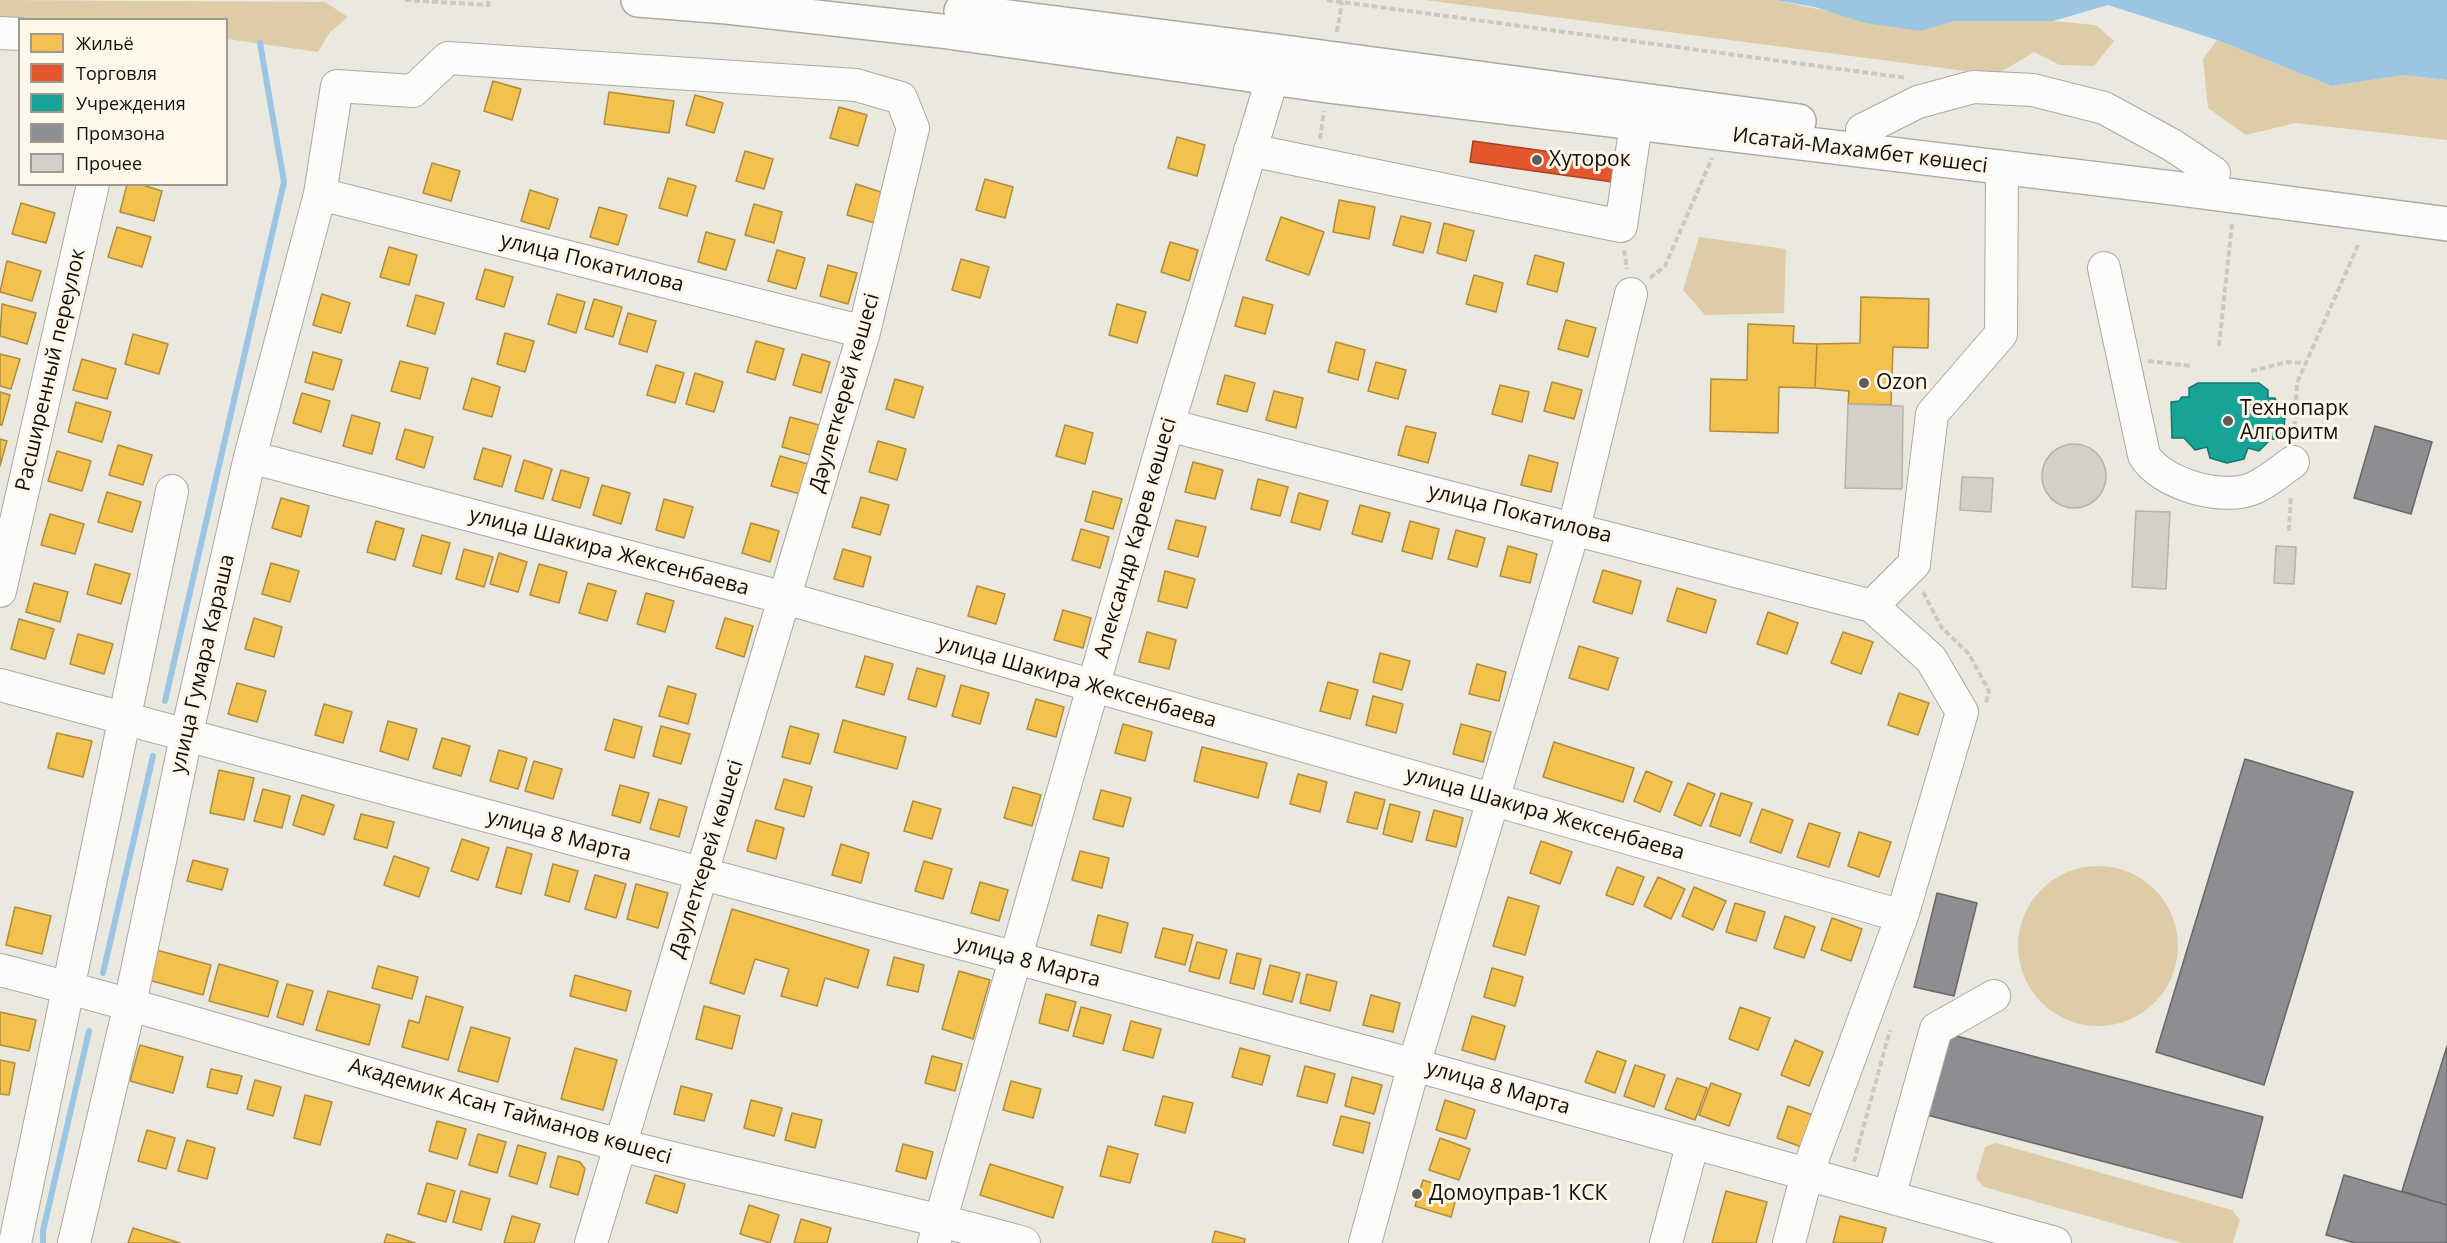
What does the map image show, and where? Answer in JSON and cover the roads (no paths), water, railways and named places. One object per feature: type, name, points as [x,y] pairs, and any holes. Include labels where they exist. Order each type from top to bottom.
[{"type":"main road","points":[[638,0],[739,8],[941,31],[1275,63],[1862,130],[2447,203]]},
{"type":"main road","points":[[859,0],[1275,63]]},
{"type":"main road","name":"Исатай-Махамбет көшесі","points":[[1275,63],[1328,86],[2002,167],[2447,224]]},
{"type":"street","points":[[0,33],[18,34]]},
{"type":"street","name":"Дәулеткерей көшесі","points":[[337,86],[413,91],[448,58],[856,85],[901,98],[913,128],[864,332],[591,1243]]},
{"type":"street","name":"Александр Карев көшесі","points":[[938,1231],[1092,687],[1275,63]]},
{"type":"street","name":"улица Гумара Караша","points":[[74,1243],[130,1004],[186,737],[250,457],[320,194],[337,86]]},
{"type":"street","points":[[1862,130],[1918,102],[1973,87],[2033,90],[2104,108],[2172,145],[2214,173]]},
{"type":"street","points":[[1250,150],[1621,226],[1636,124]]},
{"type":"street","points":[[1789,1243],[1807,1174],[1902,916],[1962,712],[1931,659],[1872,606],[1914,564],[1932,414],[2001,334],[2002,167]]},
{"type":"street","name":"Расширенный переулок","points":[[0,591],[93,186]]},
{"type":"street","name":"улица Покатилова","points":[[320,194],[864,332]]},
{"type":"street","points":[[2104,268],[2145,455],[2150,465],[2162,474],[2185,484],[2226,494],[2253,489],[2293,462]]},
{"type":"street","points":[[1365,1243],[1414,1065],[1574,528],[1631,294]]},
{"type":"street","name":"улица Покатилова","points":[[1168,425],[1872,606]]},
{"type":"street","name":"улица Шакира Жексенбаева","points":[[250,457],[785,598],[1902,916]]},
{"type":"street","points":[[15,1243],[171,491]]},
{"type":"street","name":"улица 8 Марта","points":[[0,685],[186,737],[1414,1065],[2055,1243]]},
{"type":"street","name":"Академик Асан Тайманов көшесі","points":[[0,970],[130,1004],[621,1145],[938,1231],[1024,1243]]},
{"type":"street","points":[[1889,1197],[1936,1029],[1994,996]]},
{"type":"street","points":[[1666,1243],[1693,1143]]},
{"type":"water","points":[[1775,0],[2447,0],[2447,80],[2403,75],[2332,86],[2217,40],[2108,5],[2053,21],[1955,21],[1921,31],[1865,23],[1815,7]]},
{"type":"waterway","points":[[165,701],[284,182],[260,43]]},
{"type":"waterway","points":[[103,973],[153,756]]},
{"type":"waterway","points":[[43,1243],[43,1231],[89,1031]]},
{"type":"place","name":"Хуторок","points":[[1537,160]]},
{"type":"place","name":"Ozon","points":[[1864,383]]},
{"type":"place","name":"Технопарк Алгоритм","points":[[2228,421]]},
{"type":"place","name":"Домоуправ-1 КСК","points":[[1417,1194]]}]
